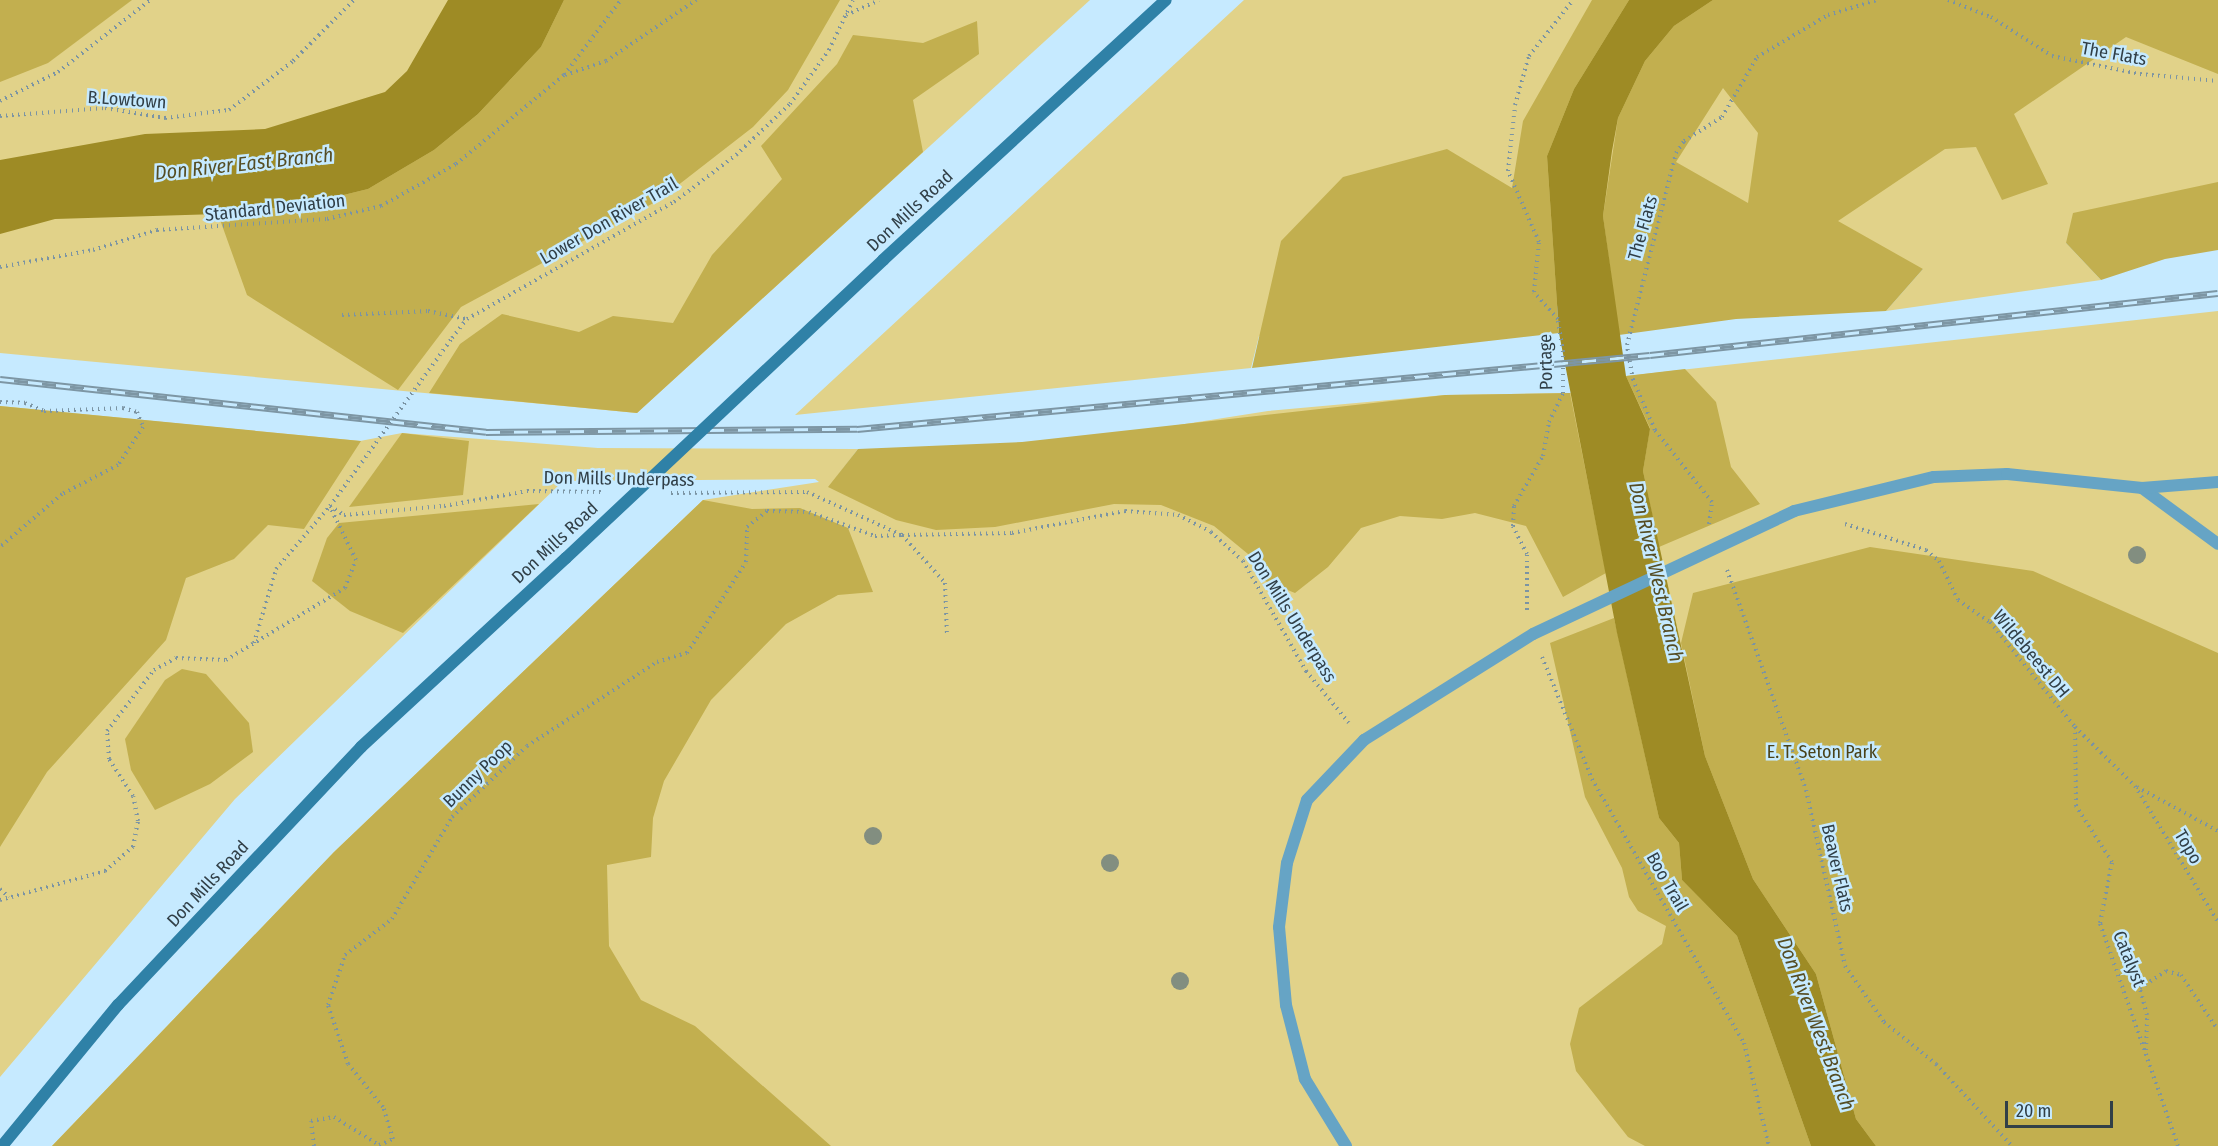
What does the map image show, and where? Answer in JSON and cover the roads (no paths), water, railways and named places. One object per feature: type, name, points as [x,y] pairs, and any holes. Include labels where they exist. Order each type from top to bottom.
[{"type":"main road","name":"Don Mills Road","points":[[2,1146],[118,1005],[362,747],[883,260],[1166,0]]},
{"type":"lane","points":[[1346,1146],[1305,1079],[1286,1005],[1279,927],[1287,863],[1307,800],[1364,740],[1533,634],[1712,546],[1829,501],[1934,477],[2007,474],[2142,488],[2218,482]]},
{"type":"lane","points":[[2142,488],[2218,544]]},
{"type":"water","name":"Don River East Branch","points":[[448,0],[564,0],[541,47],[478,114],[434,150],[368,189],[303,205],[218,214],[55,219],[0,234],[0,160],[145,134],[265,129],[385,92],[407,71]]},
{"type":"water","name":"Don River West Branch","points":[[1629,0],[1713,0],[1674,26],[1645,61],[1618,118],[1612,151],[1603,216],[1626,376],[1650,429],[1643,471],[1705,756],[1753,879],[1816,974],[1856,1119],[1876,1146],[1811,1146],[1737,936],[1682,880],[1679,843],[1659,818],[1617,633],[1559,333],[1547,156],[1574,89]]},
{"type":"railway","points":[[0,379],[486,432],[857,429],[1650,355],[2218,293]]},
{"type":"park label","name":"E. T. Seton Park","points":[[1822,752]]}]
